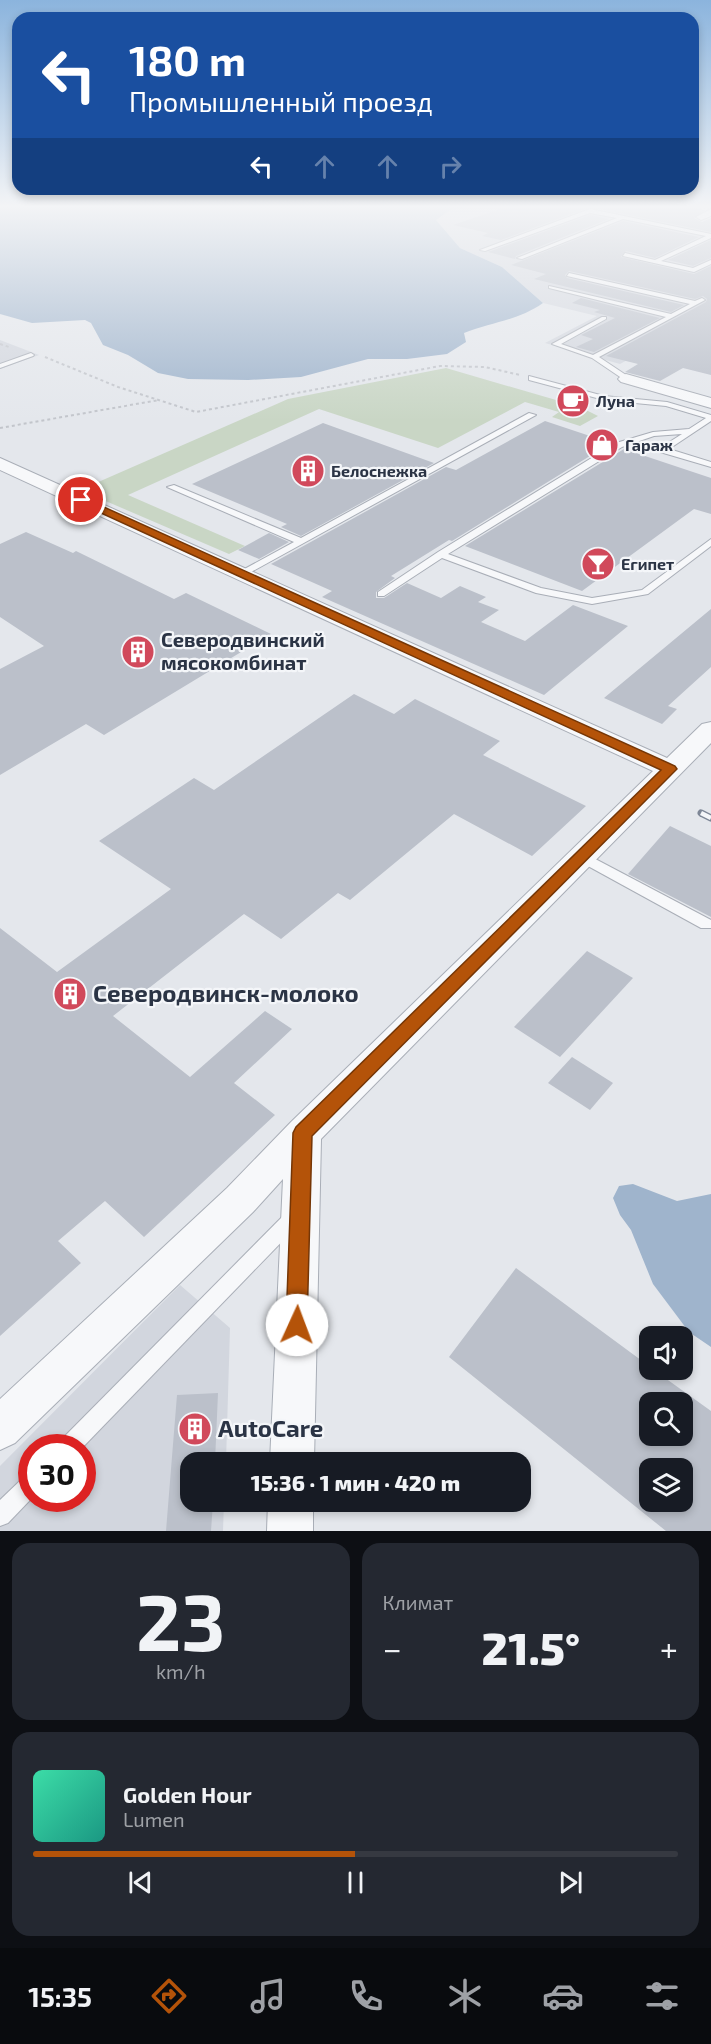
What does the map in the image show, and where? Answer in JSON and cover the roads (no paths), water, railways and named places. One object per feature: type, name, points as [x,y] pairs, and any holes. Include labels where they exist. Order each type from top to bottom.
[{"type":"street","points":[[626,379],[708,399]]},
{"type":"street","points":[[0,463],[670,769]]},
{"type":"street","points":[[0,1428],[240,1200],[303,1133],[711,729]]},
{"type":"street","points":[[292,1452],[303,1133]]},
{"type":"street","points":[[290,1531],[291,1512]]},
{"type":"lane","points":[[588,278],[703,299]]},
{"type":"lane","points":[[551,287],[671,316]]},
{"type":"lane","points":[[594,357],[703,299]]},
{"type":"lane","points":[[604,318],[555,344],[594,357],[626,379]]},
{"type":"lane","points":[[0,366],[31,356]]},
{"type":"lane","points":[[532,378],[604,398],[667,404],[711,418]]},
{"type":"lane","points":[[242,574],[532,415]]},
{"type":"lane","points":[[711,418],[663,450],[711,465]]},
{"type":"lane","points":[[381,594],[441,554],[619,445],[653,434],[691,431]]},
{"type":"lane","points":[[171,487],[301,541]]},
{"type":"lane","points":[[441,554],[539,591],[592,601],[645,592],[711,542]]},
{"type":"lane","points":[[582,856],[706,924]]},
{"type":"lane","points":[[81,1434],[300,1210]]},
{"type":"lane","points":[[0,1515],[18,1497]]},
{"type":"water","points":[[0,278],[515,278],[543,303],[514,318],[464,333],[466,342],[447,354],[407,359],[368,359],[301,377],[248,380],[188,379],[158,373],[128,355],[103,345],[91,323],[85,320],[32,323],[0,314]]},
{"type":"water","points":[[633,1184],[677,1201],[711,1194],[711,1347],[693,1335],[693,1326],[684,1326],[653,1284],[631,1230],[620,1215],[613,1198],[619,1186]]},
{"type":"railway","points":[[701,813],[711,818]]},
{"type":"place","name":"Луна","points":[[573,401]]},
{"type":"place","name":"Гараж","points":[[602,445]]},
{"type":"place","name":"Белоснежка","points":[[308,471]]},
{"type":"place","name":"Египет","points":[[598,564]]},
{"type":"place","name":"Северодвинский мясокомбинат","points":[[138,652]]},
{"type":"place","name":"Северодвинск-молоко","points":[[70,994]]},
{"type":"place","name":"AutoCare","points":[[195,1429]]}]
